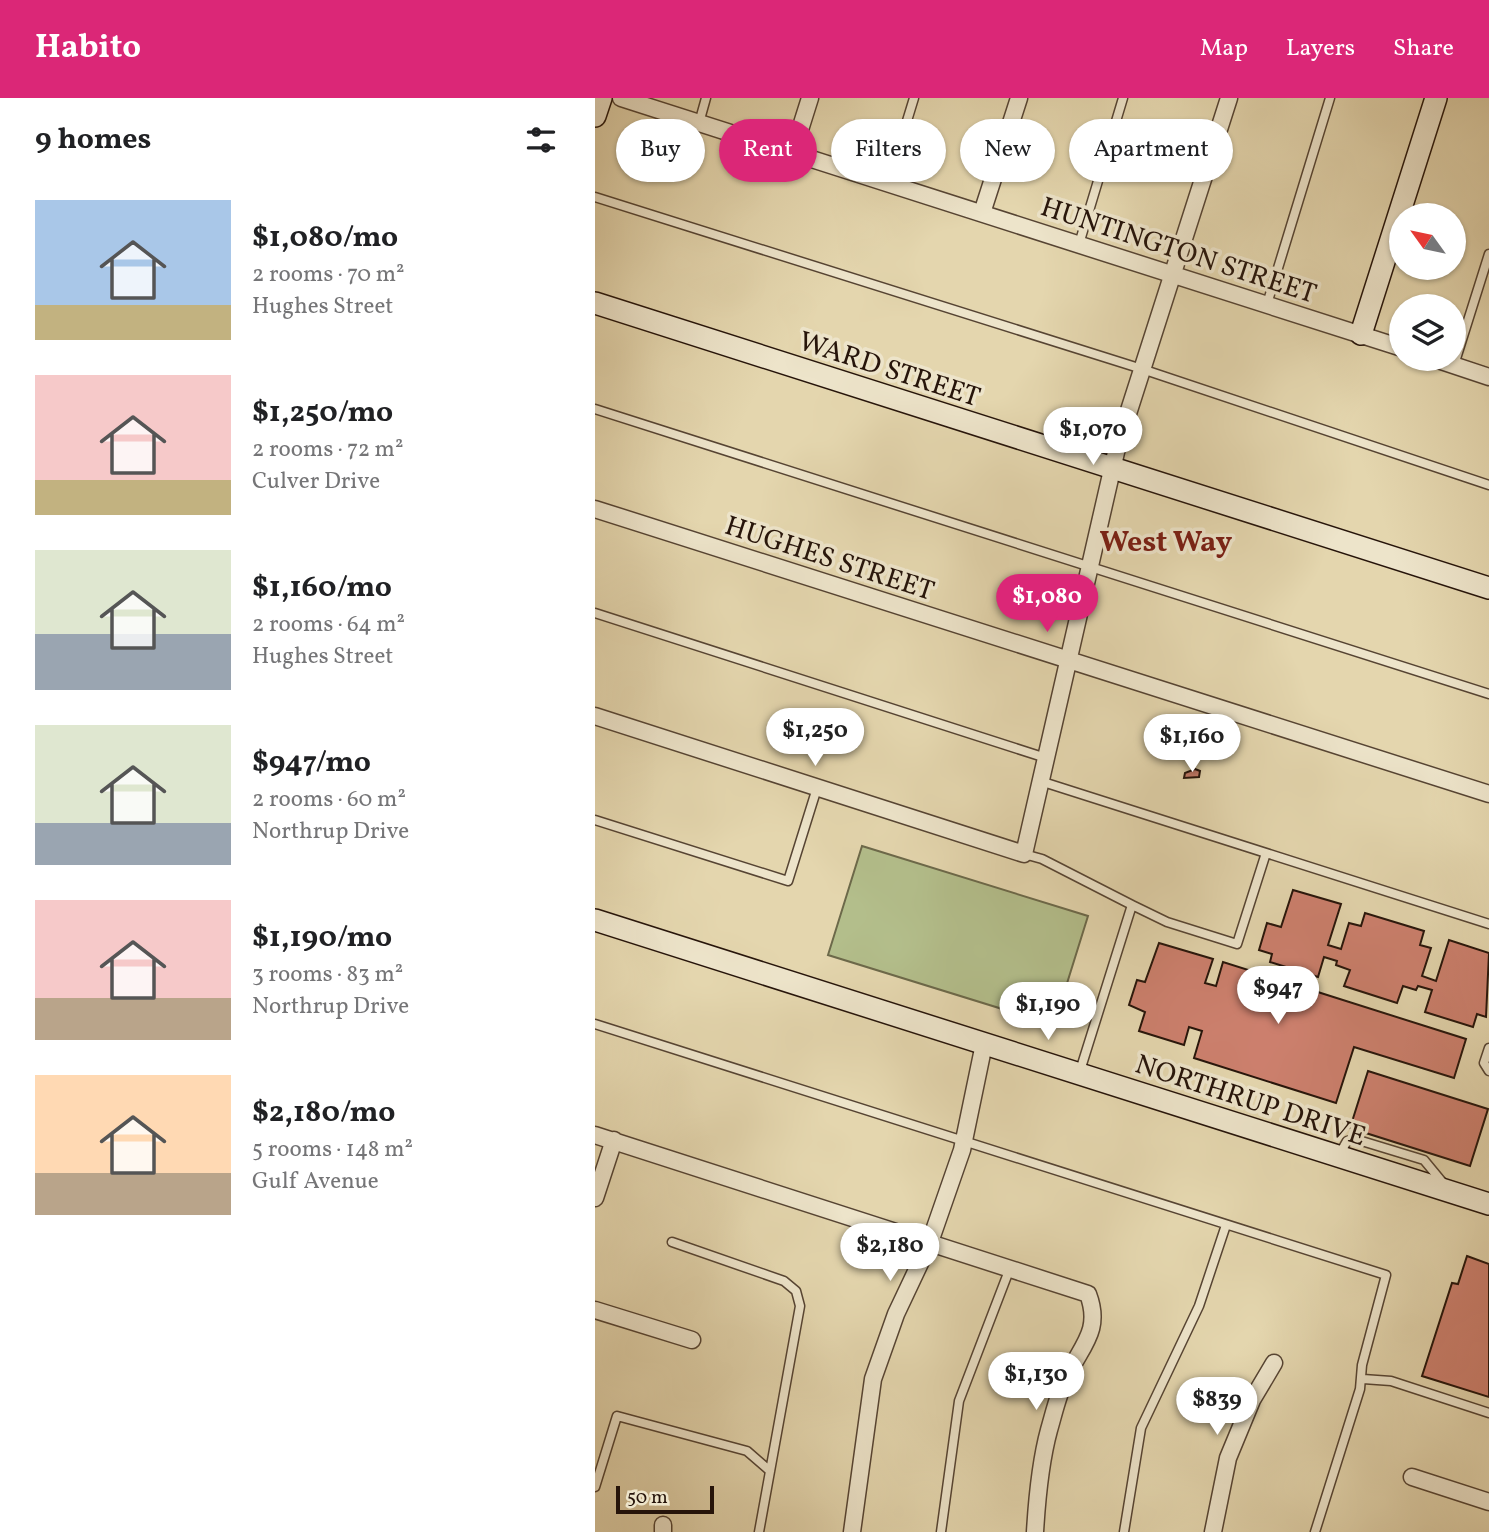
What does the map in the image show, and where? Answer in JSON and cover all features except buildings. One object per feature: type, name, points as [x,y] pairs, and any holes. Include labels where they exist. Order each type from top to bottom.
[{"type":"street","points":[[595,116],[601,98]]},
{"type":"street","name":"HUNTINGTON STREET","points":[[621,98],[687,119]]},
{"type":"street","points":[[803,119],[810,98]]},
{"type":"street","points":[[982,213],[1019,98]]},
{"type":"street","points":[[595,716],[1024,855],[1112,468],[1229,98]]},
{"type":"street","points":[[1361,334],[1436,98]]},
{"type":"street","name":"HUNTINGTON STREET","points":[[817,160],[1389,344]]},
{"type":"street","name":"WARD STREET","points":[[595,303],[1489,588]]},
{"type":"street","points":[[1466,369],[1489,377]]},
{"type":"street","name":"HUGHES STREET","points":[[595,509],[1489,794]]},
{"type":"street","name":"NORTHRUP DRIVE","points":[[595,919],[1489,1204]]},
{"type":"street","points":[[852,1532],[873,1379],[896,1314],[930,1242],[964,1139],[984,1044]]},
{"type":"street","points":[[595,1135],[1089,1294],[1095,1313],[1088,1340],[1065,1379],[1048,1433],[1038,1493],[1035,1532]]},
{"type":"street","points":[[595,1198],[614,1140]]},
{"type":"street","points":[[595,1310],[692,1340]]},
{"type":"street","points":[[1213,1532],[1228,1458],[1252,1400],[1274,1363]]},
{"type":"street","points":[[1412,1477],[1489,1502]]},
{"type":"lane","points":[[700,119],[706,98]]},
{"type":"lane","points":[[888,183],[914,98]]},
{"type":"lane","points":[[1079,244],[1123,98]]},
{"type":"lane","points":[[1267,304],[1330,98]]},
{"type":"lane","points":[[595,197],[1015,332],[1142,369],[1489,485]]},
{"type":"lane","points":[[1466,327],[1489,254]]},
{"type":"lane","points":[[595,409],[1489,694]]},
{"type":"lane","points":[[595,613],[1046,758]]},
{"type":"lane","points":[[1040,781],[1489,924]]},
{"type":"lane","points":[[595,820],[788,881],[817,788]]},
{"type":"lane","points":[[1024,855],[1042,859],[1167,922],[1237,944],[1266,853]]},
{"type":"lane","points":[[1080,1074],[1132,905]]},
{"type":"lane","points":[[595,1024],[1386,1275],[1362,1365],[1363,1379],[1315,1532]]},
{"type":"lane","points":[[1489,1048],[1484,1063],[1489,1071]]},
{"type":"lane","points":[[1124,1532],[1141,1428],[1199,1306],[1226,1226]]},
{"type":"lane","points":[[672,1242],[784,1281],[796,1291],[800,1306],[796,1333],[759,1532]]},
{"type":"lane","points":[[941,1532],[963,1387],[1010,1268]]},
{"type":"lane","points":[[1363,1379],[1391,1381],[1489,1413]]},
{"type":"lane","points":[[595,1488],[617,1416],[747,1451],[770,1471]]},
{"type":"green space","points":[[862,846],[1088,916],[1054,1025],[828,955]]},
{"type":"district","name":"West Way","points":[[1166,541]]}]
